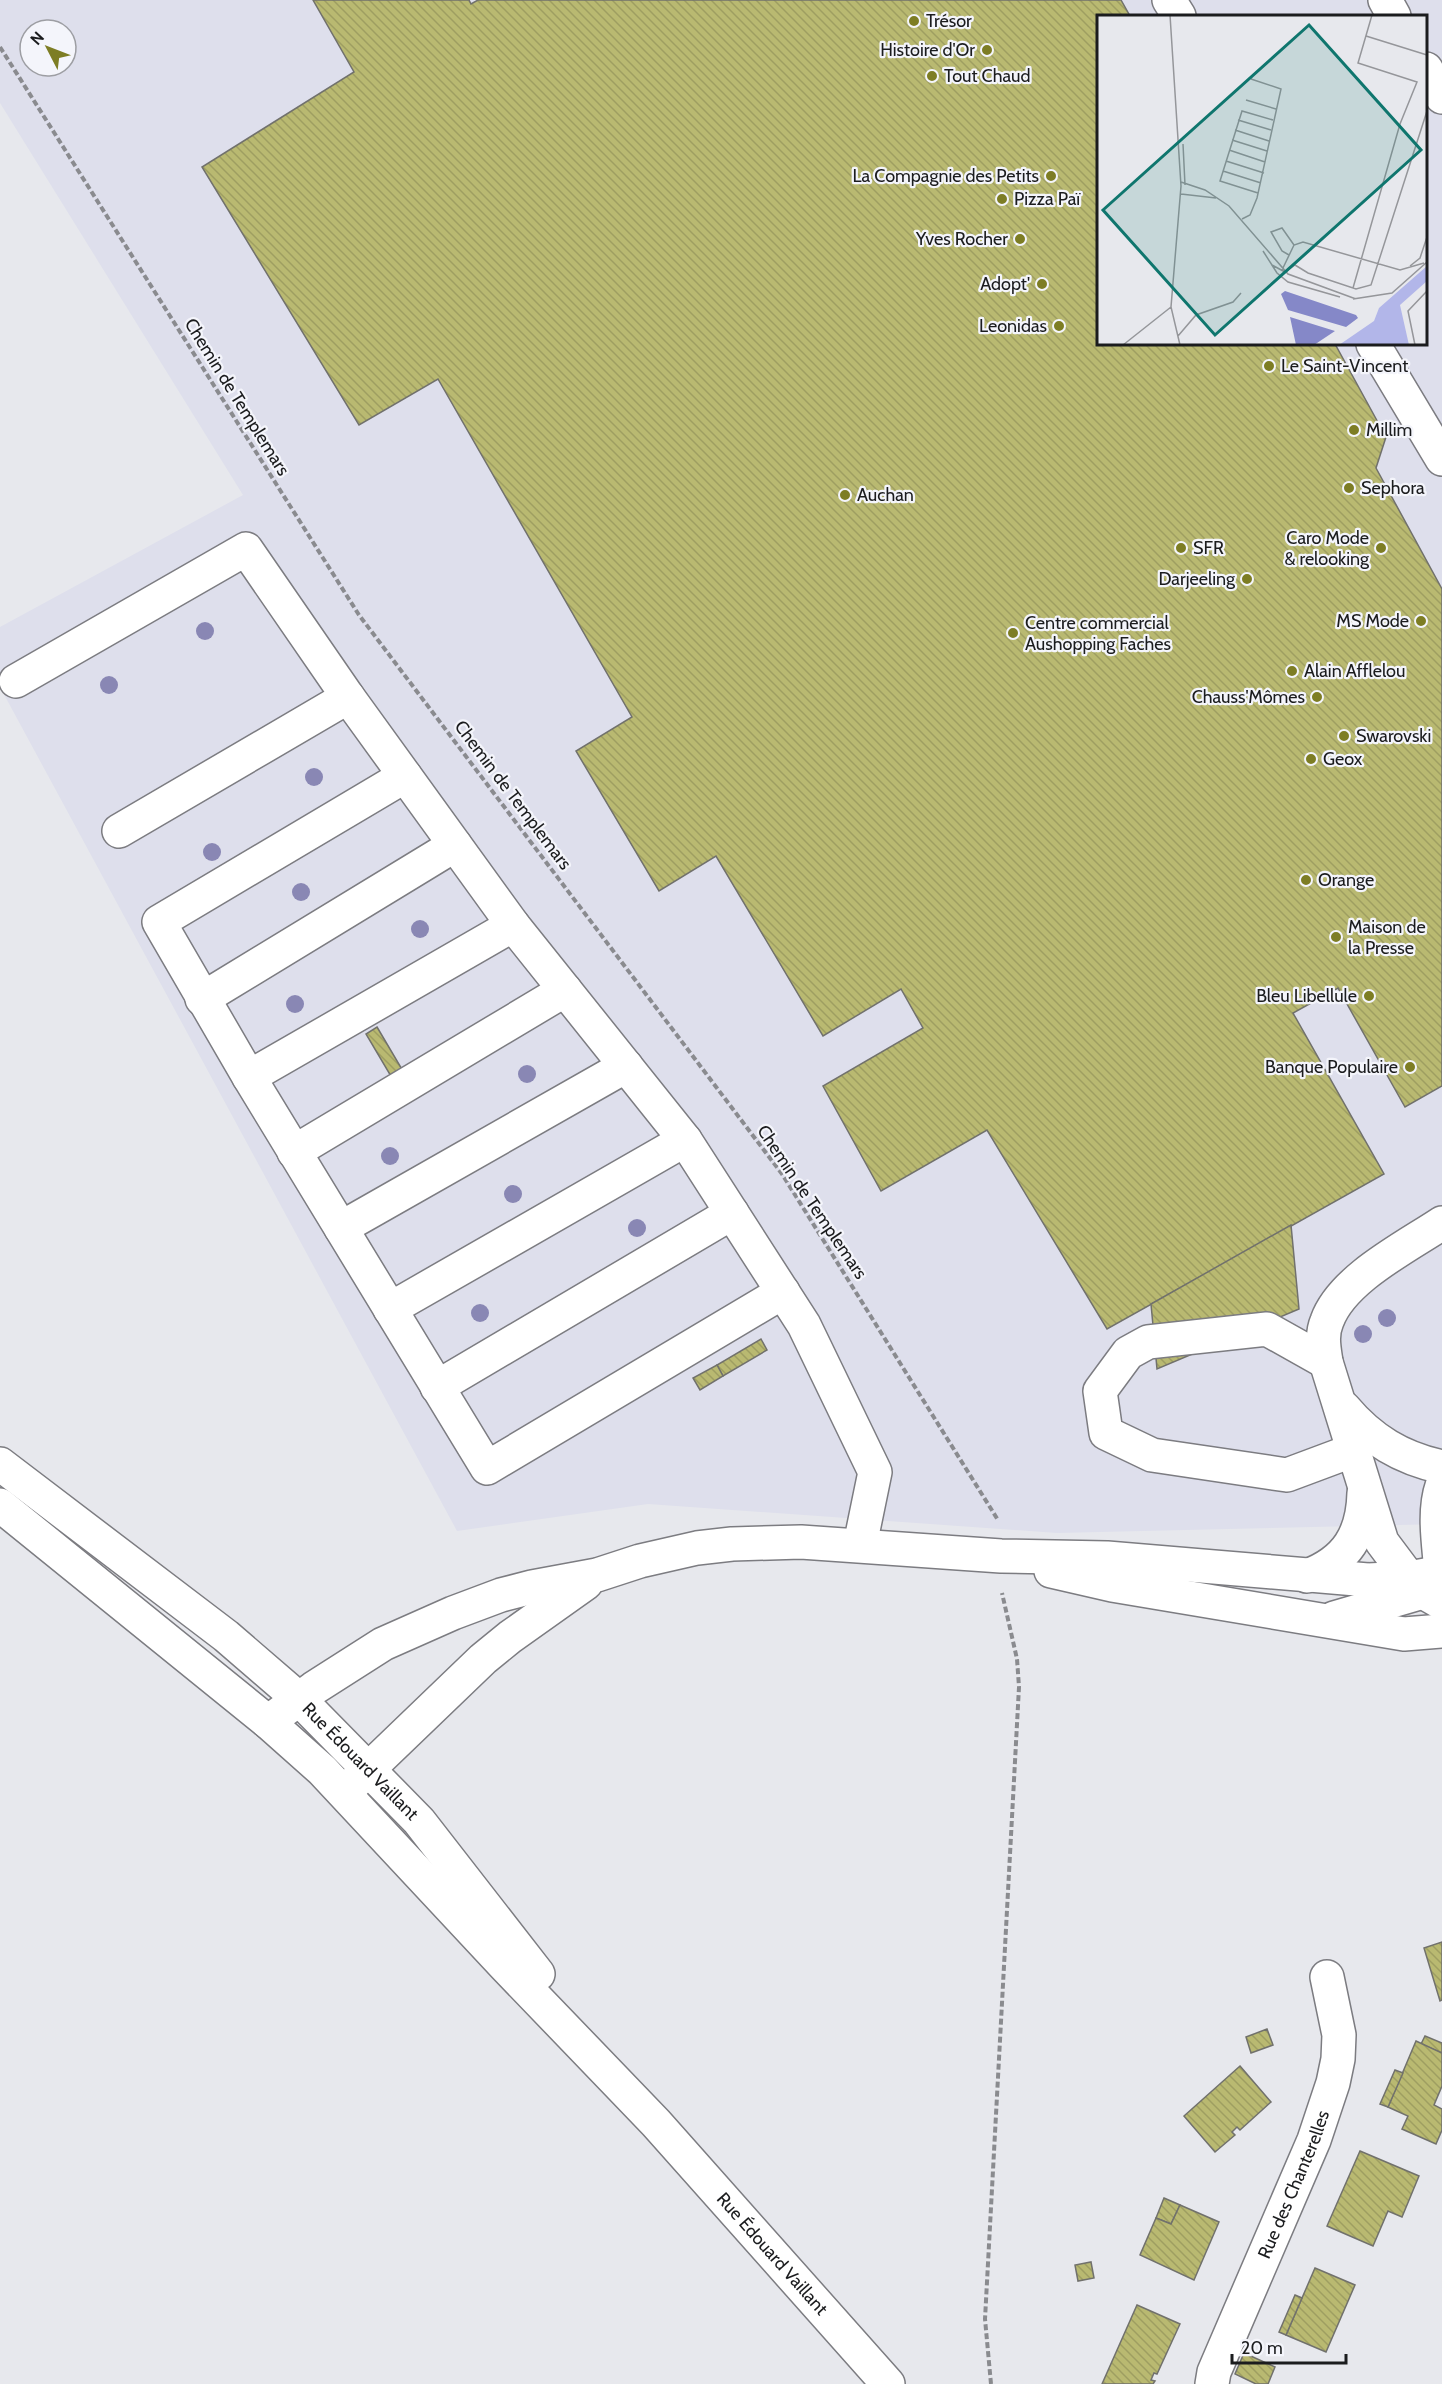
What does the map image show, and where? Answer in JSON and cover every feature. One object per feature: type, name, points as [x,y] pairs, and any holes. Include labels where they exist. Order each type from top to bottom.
[{"type":"street","points":[[1169,0],[1178,15]]},
{"type":"street","points":[[1385,0],[1393,15]]},
{"type":"street","points":[[1427,72],[1442,97]]},
{"type":"street","points":[[1374,345],[1442,459]]},
{"type":"street","points":[[16,681],[246,549],[348,697],[513,925],[685,1140],[804,1325],[875,1472],[860,1545]]},
{"type":"street","points":[[119,831],[348,697]]},
{"type":"street","points":[[405,776],[159,922],[202,999],[487,1468],[783,1292]]},
{"type":"street","points":[[202,999],[455,845]]},
{"type":"street","points":[[249,1077],[513,925]]},
{"type":"street","points":[[294,1152],[565,990]]},
{"type":"street","points":[[341,1228],[626,1066]]},
{"type":"street","points":[[390,1309],[685,1140]]},
{"type":"street","points":[[437,1387],[732,1213]]},
{"type":"street","points":[[1431,1583],[1382,1542],[1326,1362],[1322,1340],[1327,1320],[1350,1287],[1442,1223]]},
{"type":"street","points":[[1326,1362],[1267,1329],[1148,1342],[1128,1353],[1100,1391],[1106,1433],[1152,1455],[1287,1475],[1354,1450]]},
{"type":"street","points":[[1339,1402],[1370,1436],[1388,1449],[1442,1467]]},
{"type":"street","name":"Rue Édouard Vaillant","points":[[0,1464],[226,1636],[299,1700],[368,1769],[419,1821],[451,1860],[657,2123]]},
{"type":"street","points":[[1307,1576],[1322,1570],[1343,1555],[1357,1535],[1364,1513],[1365,1483]]},
{"type":"street","points":[[1431,1583],[1438,1497],[1442,1486]]},
{"type":"street","name":"Rue Édouard Vaillant","points":[[0,1505],[268,1722],[344,1792],[505,1966],[657,2123],[888,2384]]},
{"type":"street","points":[[268,1722],[348,1665],[383,1644],[453,1613],[501,1595],[597,1575],[640,1561],[697,1548],[801,1542],[1001,1556],[1107,1558],[1307,1576],[1431,1583]]},
{"type":"street","points":[[1001,1556],[1036,1567],[1112,1584],[1404,1634],[1442,1631]]},
{"type":"street","points":[[344,1792],[483,1659],[597,1575]]},
{"type":"street","points":[[1327,1620],[1431,1583]]},
{"type":"street","name":"Rue des Chanterelles","points":[[1212,2384],[1214,2372],[1314,2140],[1328,2100],[1338,2060],[1339,2035],[1327,1977]]},
{"type":"path","name":"Chemin de Templemars","points":[[0,47],[359,615],[782,1174],[999,1522],[1001,1592],[1017,1659],[1019,1688],[985,2319],[991,2384]]},
{"type":"shaded area","points":[[0,0],[1442,0],[1442,1524],[1057,1533],[648,1504],[457,1531],[0,687],[0,627],[243,495],[0,103]]},
{"type":"building","name":"Centre commercial Aushopping Faches","points":[[313,0],[469,0],[471,4],[478,0],[1121,0],[1129,15],[1097,15],[1097,345],[1336,345],[1386,437],[1376,468],[1442,589],[1442,1086],[1405,1107],[1338,988],[1293,1013],[1384,1174],[1107,1329],[987,1130],[881,1191],[823,1086],[923,1028],[901,989],[823,1036],[716,856],[659,891],[576,751],[632,717],[438,379],[359,425],[202,167],[354,72]]},
{"type":"building","points":[[377,1027],[403,1071],[392,1078],[366,1034]]},
{"type":"building","points":[[1291,1225],[1299,1309],[1157,1369],[1151,1304]]},
{"type":"building","points":[[761,1339],[767,1350],[723,1376],[717,1365]]},
{"type":"building","points":[[717,1365],[723,1376],[700,1390],[693,1378]]},
{"type":"building","points":[[1442,1942],[1442,2000],[1440,2001],[1424,1948]]},
{"type":"building","points":[[1267,2029],[1273,2045],[1251,2053],[1246,2037]]},
{"type":"building","points":[[1425,2036],[1442,2043],[1442,2053],[1421,2044]]},
{"type":"building","points":[[1416,2041],[1442,2053],[1442,2086],[1434,2105],[1442,2109],[1442,2130],[1436,2144],[1402,2129],[1408,2116],[1388,2107]]},
{"type":"building","points":[[1240,2066],[1271,2102],[1240,2130],[1237,2127],[1232,2132],[1235,2135],[1215,2152],[1184,2116]]},
{"type":"building","points":[[1395,2070],[1403,2073],[1388,2107],[1380,2104]]},
{"type":"building","points":[[1360,2151],[1419,2176],[1402,2217],[1388,2211],[1373,2246],[1327,2226]]},
{"type":"building","points":[[1164,2198],[1180,2205],[1171,2224],[1156,2218]]},
{"type":"building","points":[[1180,2205],[1219,2222],[1194,2280],[1140,2255],[1156,2218],[1171,2224]]},
{"type":"building","points":[[1091,2262],[1094,2278],[1078,2281],[1075,2265]]},
{"type":"building","points":[[1315,2268],[1355,2285],[1326,2352],[1286,2335]]},
{"type":"building","points":[[1295,2295],[1302,2298],[1286,2335],[1279,2332]]},
{"type":"building","points":[[1137,2305],[1180,2324],[1157,2374],[1154,2373],[1151,2380],[1155,2381],[1153,2384],[1102,2384]]},
{"type":"building","points":[[1244,2353],[1275,2367],[1268,2384],[1256,2384],[1235,2374]]},
{"type":"place","name":"Trésor","points":[[914,21]]},
{"type":"place","name":"Histoire d'Or","points":[[987,50]]},
{"type":"place","name":"Tout Chaud","points":[[932,76]]},
{"type":"place","name":"La Compagnie des Petits","points":[[1051,176]]},
{"type":"place","name":"Pizza Paï","points":[[1002,199]]},
{"type":"place","name":"Yves Rocher","points":[[1020,239]]},
{"type":"place","name":"Adopt'","points":[[1042,284]]},
{"type":"place","name":"Leonidas","points":[[1059,326]]},
{"type":"place","name":"Le Saint-Vincent","points":[[1269,366]]},
{"type":"place","name":"Millim","points":[[1354,430]]},
{"type":"place","name":"Sephora","points":[[1349,488]]},
{"type":"place","name":"Auchan","points":[[845,495]]},
{"type":"place","name":"SFR","points":[[1181,548]]},
{"type":"place","name":"Caro Mode & relooking","points":[[1381,548]]},
{"type":"place","name":"Darjeeling","points":[[1247,579]]},
{"type":"place","name":"MS Mode","points":[[1421,621]]},
{"type":"place","name":"Centre commercial Aushopping Faches","points":[[1013,633]]},
{"type":"place","name":"Alain Afflelou","points":[[1292,671]]},
{"type":"place","name":"Chauss'Mômes","points":[[1317,697]]},
{"type":"place","name":"Swarovski","points":[[1344,736]]},
{"type":"place","name":"Geox","points":[[1311,759]]},
{"type":"place","name":"Orange","points":[[1306,880]]},
{"type":"place","name":"Maison de la Presse","points":[[1336,937]]},
{"type":"place","name":"Bleu Libellule","points":[[1369,996]]},
{"type":"place","name":"Banque Populaire","points":[[1410,1067]]}]
